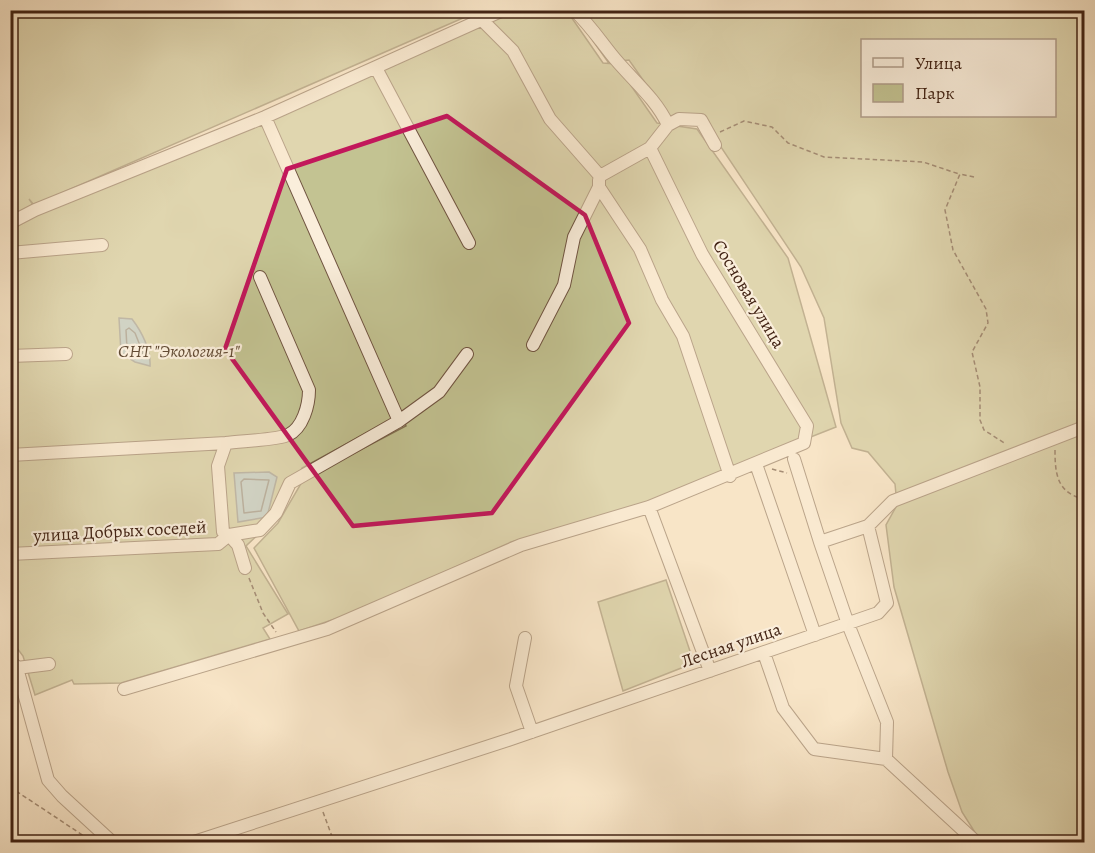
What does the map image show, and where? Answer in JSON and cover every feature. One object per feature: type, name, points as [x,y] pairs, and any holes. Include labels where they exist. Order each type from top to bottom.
[{"type":"street","points":[[10,224],[35,210],[265,117],[483,21],[503,10]]},
{"type":"street","points":[[574,10],[662,112],[668,125]]},
{"type":"street","points":[[483,21],[513,51],[550,119],[599,182],[640,249],[662,300],[683,336],[730,476]]},
{"type":"street","points":[[376,68],[469,243]]},
{"type":"street","points":[[265,117],[399,421]]},
{"type":"street","points":[[533,345],[564,285],[574,237],[599,182],[650,148],[668,125],[679,119],[701,120],[713,140]]},
{"type":"street","name":"Сосновая улица","points":[[650,148],[702,254],[807,426],[808,436],[793,454]]},
{"type":"street","points":[[10,253],[102,245]]},
{"type":"street","points":[[10,455],[226,443],[288,435],[297,426],[309,406],[309,390],[260,277]]},
{"type":"street","points":[[10,356],[66,354]]},
{"type":"street","name":"улица Добрых соседей","points":[[10,554],[218,544],[229,535],[260,530],[276,513],[290,483],[399,421],[439,392],[467,354]]},
{"type":"street","points":[[820,542],[868,526],[892,501],[1084,427]]},
{"type":"street","points":[[226,443],[218,466],[222,532],[229,535],[238,545],[245,568]]},
{"type":"street","points":[[124,689],[327,629],[521,545],[649,507],[756,464],[793,454],[848,624],[887,722],[886,759]]},
{"type":"street","points":[[756,464],[815,635]]},
{"type":"street","points":[[649,507],[710,671]]},
{"type":"street","name":"Лесная улица","points":[[194,843],[532,732],[614,699],[710,671],[878,613],[887,603],[868,526]]},
{"type":"street","points":[[525,638],[516,686],[532,732]]},
{"type":"street","points":[[764,653],[783,708],[814,749],[886,759],[976,843]]},
{"type":"street","points":[[49,664],[14,664],[48,780],[112,843]]},
{"type":"path","points":[[713,140],[744,121],[772,127],[788,143],[825,157],[923,162],[974,177]]},
{"type":"path","points":[[960,174],[945,210],[953,250],[986,309],[988,323],[972,352],[980,387],[980,420],[984,430],[1001,440],[1014,453]]},
{"type":"path","points":[[1054,437],[1054,473],[1068,493],[1084,499]]},
{"type":"path","points":[[756,464],[800,477]]},
{"type":"path","points":[[245,568],[269,624],[285,641]]},
{"type":"path","points":[[1084,719],[1082,771],[1084,787]]},
{"type":"path","points":[[10,787],[93,843]]},
{"type":"path","points":[[1084,794],[1082,803],[1084,830]]},
{"type":"path","points":[[319,803],[334,843]]},
{"type":"highlighted area","points":[[447,116],[585,215],[629,323],[492,513],[353,526],[225,349],[287,169]]},
{"type":"green space","name":"СНТ \"Экология-1\"","points":[[11,11],[479,11],[34,205],[29,199],[34,206],[262,124],[394,418],[302,468],[280,514],[246,546],[288,614],[263,628],[270,639],[121,683],[74,684],[72,680],[35,695],[23,656],[11,640]]},
{"type":"green space","points":[[486,11],[567,11],[603,63],[616,64],[657,123],[697,129],[788,258],[836,427],[634,507],[511,542],[353,613],[299,631],[254,548],[278,523],[303,480],[406,426],[272,120]]},
{"type":"green space","points":[[572,11],[1084,11],[1084,842],[981,842],[962,812],[948,772],[894,587],[886,525],[897,505],[895,484],[868,452],[852,448],[841,423],[824,318],[801,267],[707,126],[674,124],[629,60],[608,62]]},
{"type":"green space","points":[[666,580],[694,663],[623,691],[598,602]]},
{"type":"water","points":[[119,318],[132,319],[136,324],[147,348],[150,366],[135,362],[121,353]]},
{"type":"water","points":[[269,472],[277,477],[267,517],[238,522],[234,473]]}]
